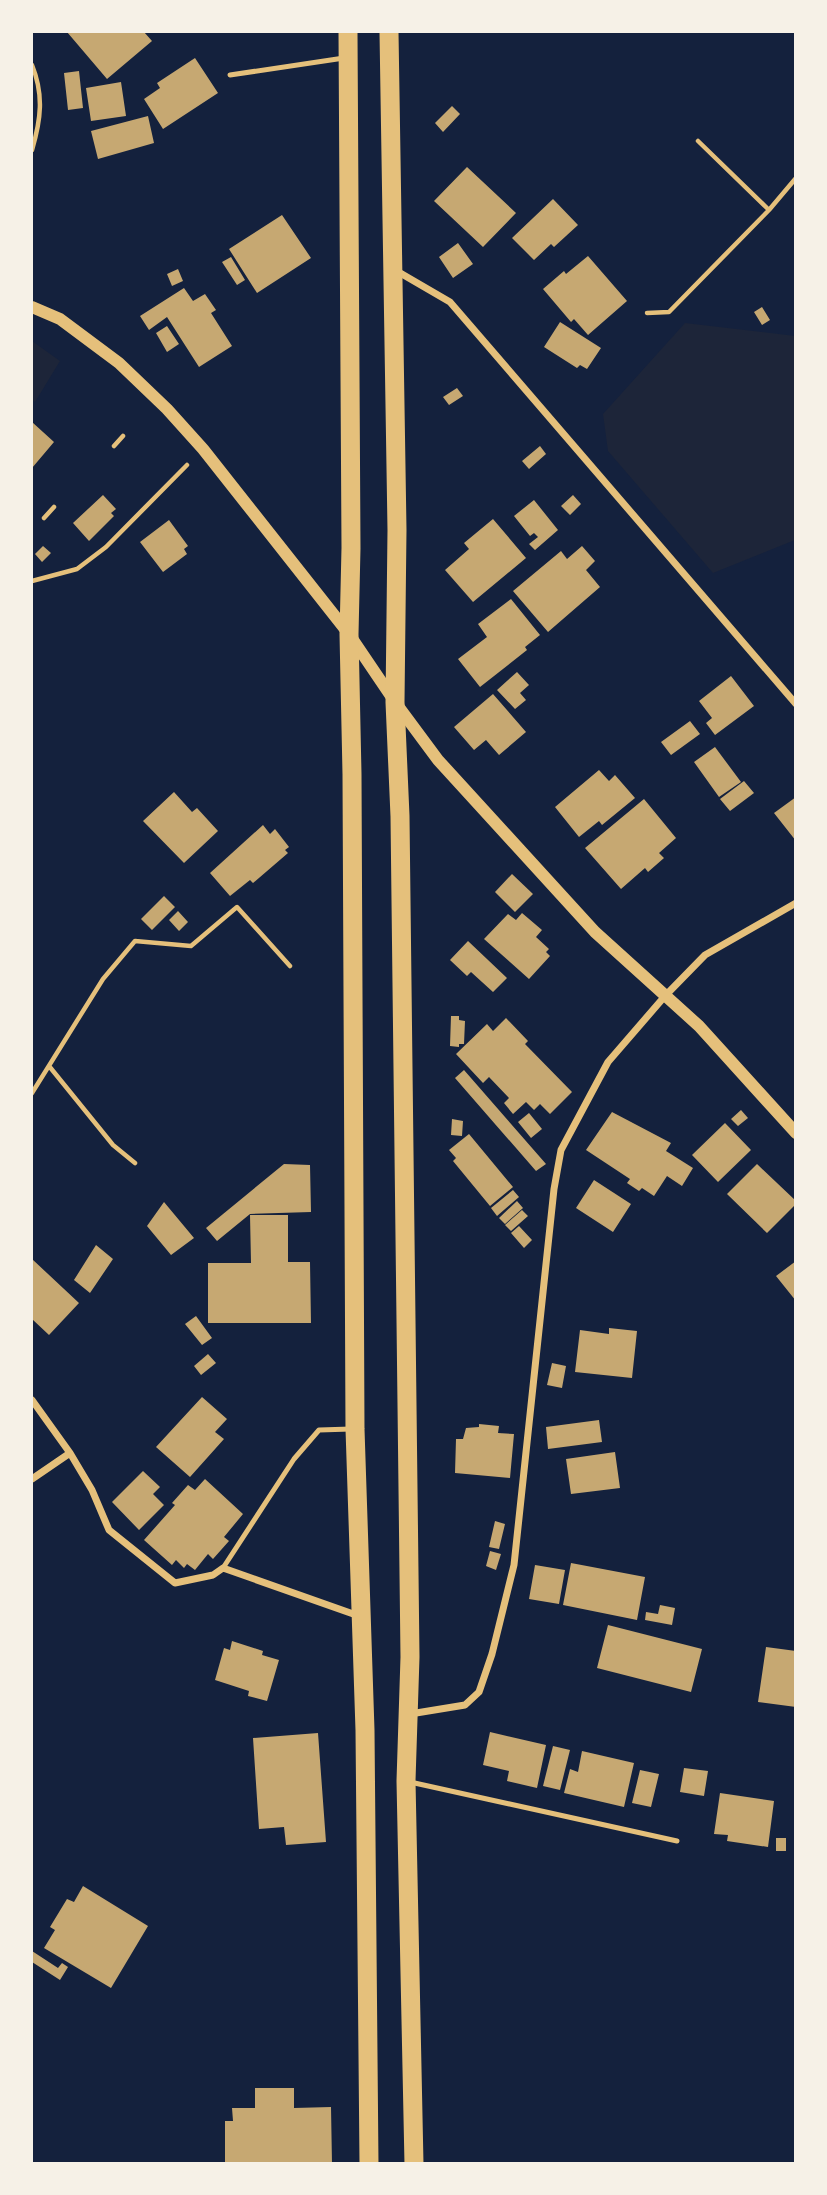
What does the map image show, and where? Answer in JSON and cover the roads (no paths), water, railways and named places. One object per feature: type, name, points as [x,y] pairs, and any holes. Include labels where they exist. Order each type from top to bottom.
[{"type":"highway","points":[[348,32],[355,1429],[365,1730],[369,2164]]},
{"type":"highway","points":[[389,32],[397,530],[395,702],[400,816],[410,1657],[405,1781],[414,2164]]},
{"type":"street","points":[[391,267],[450,302],[796,704]]},
{"type":"street","points":[[32,307],[60,319],[119,363],[167,409],[203,449],[349,634],[438,760],[595,932],[699,1026],[796,1133]]},
{"type":"street","points":[[408,1714],[465,1705],[479,1692],[492,1654],[514,1565],[554,1189],[561,1150],[608,1062],[665,996],[705,955],[796,904]]},
{"type":"street","points":[[32,1400],[70,1453],[92,1490],[109,1530],[175,1583],[213,1575],[223,1568],[360,1616]]},
{"type":"street","points":[[32,1479],[70,1453]]},
{"type":"lane","points":[[230,75],[349,58]]},
{"type":"lane","points":[[223,1568],[294,1459],[319,1430],[355,1429]]},
{"type":"lane","points":[[405,1781],[677,1841]]}]
